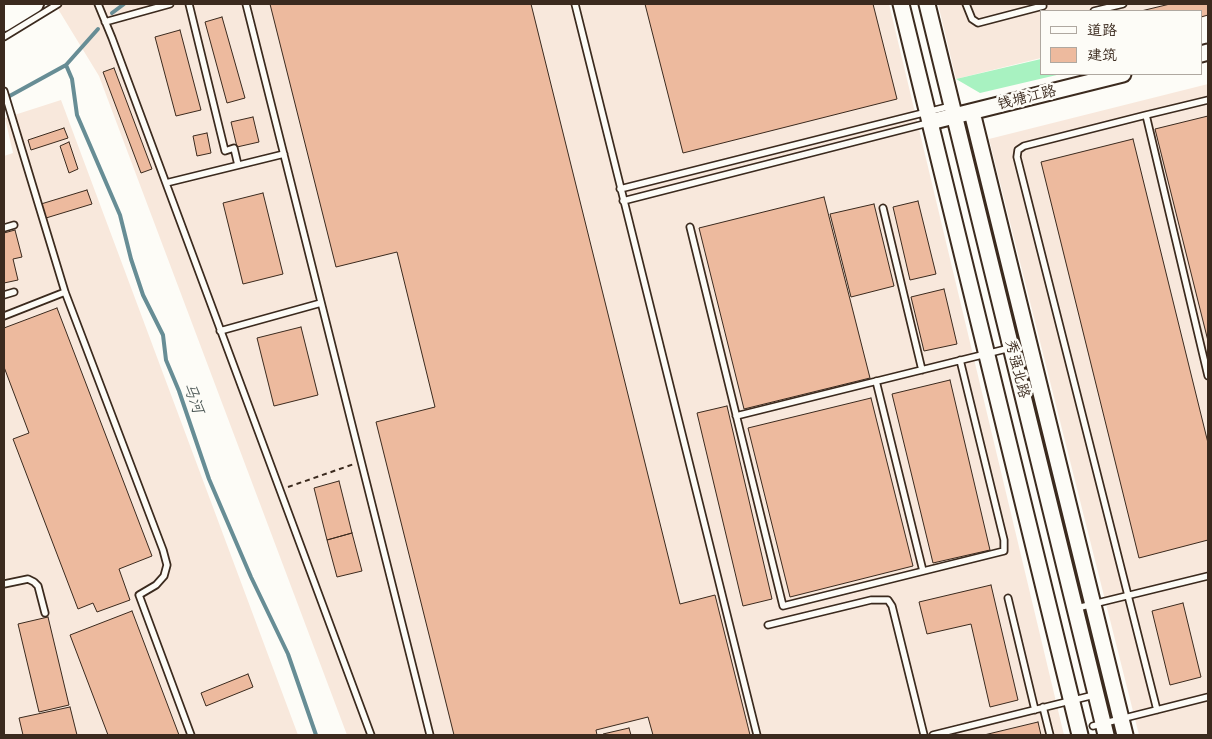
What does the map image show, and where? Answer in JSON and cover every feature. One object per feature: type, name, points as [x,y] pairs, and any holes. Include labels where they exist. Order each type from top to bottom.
[{"type":"main road","points":[[4,8],[10,4]]},
{"type":"main road","points":[[4,23],[35,4]]},
{"type":"street","points":[[901,4],[986,354],[1085,697],[1080,735]]},
{"type":"street","name":"秀强北路","points":[[917,4],[949,112]]},
{"type":"street","name":"秀强北路","points":[[927,4],[949,112],[1007,348],[1075,608],[1085,697]]},
{"type":"street","name":"钱塘江路","points":[[929,117],[949,112],[972,112],[1120,75]]},
{"type":"street","points":[[972,112],[1125,735]]},
{"type":"street","name":"秀强北路","points":[[1007,348],[1085,697],[1100,730]]},
{"type":"lane","points":[[4,37],[58,4]]},
{"type":"lane","points":[[98,4],[371,735]]},
{"type":"lane","points":[[105,22],[170,4]]},
{"type":"lane","points":[[189,4],[225,151],[234,148],[238,165]]},
{"type":"lane","points":[[246,4],[430,735]]},
{"type":"lane","points":[[575,4],[757,735]]},
{"type":"lane","points":[[966,4],[972,19],[978,23],[1043,7]]},
{"type":"lane","points":[[1098,10],[1123,4]]},
{"type":"lane","points":[[4,92],[65,292],[163,550],[167,565],[164,576],[156,585],[138,596],[191,735]]},
{"type":"lane","points":[[1157,710],[1017,157],[1018,150],[1024,146],[1208,100]]},
{"type":"lane","points":[[1146,116],[1208,376]]},
{"type":"lane","points":[[620,189],[929,117]]},
{"type":"lane","points":[[623,201],[929,117]]},
{"type":"lane","points":[[166,183],[284,154]]},
{"type":"lane","points":[[883,208],[922,370]]},
{"type":"lane","points":[[4,228],[14,225]]},
{"type":"lane","points":[[690,227],[783,606],[1004,551],[1004,540],[960,360]]},
{"type":"lane","points":[[4,295],[14,292]]},
{"type":"lane","points":[[4,316],[65,292]]},
{"type":"lane","points":[[220,331],[321,302]]},
{"type":"lane","points":[[736,416],[1007,348]]},
{"type":"lane","points":[[876,381],[923,571]]},
{"type":"lane","points":[[1075,608],[1208,576]]},
{"type":"lane","points":[[4,584],[28,579],[34,582],[38,586],[45,612]]},
{"type":"lane","points":[[1008,598],[1035,710]]},
{"type":"lane","points":[[768,625],[871,600],[888,600],[892,606],[924,735]]},
{"type":"lane","points":[[933,735],[1085,697]]},
{"type":"lane","points":[[1100,730],[1121,719],[1208,697]]},
{"type":"lane","points":[[1043,707],[1050,735]]},
{"type":"path","points":[[279,490],[361,462]]},
{"type":"shaded area","points":[[55,4],[889,4],[1064,735],[347,735],[99,76]]},
{"type":"shaded area","points":[[938,4],[1208,4],[1208,16],[1202,18],[1202,10],[1040,10],[1040,58],[956,79]]},
{"type":"shaded area","points":[[1208,84],[1208,735],[1139,735],[989,139]]},
{"type":"shaded area","points":[[61,100],[298,735],[4,735],[4,156],[13,153],[5,118]]},
{"type":"green space","points":[[1040,59],[1040,75],[1057,75],[980,93],[956,79]]},
{"type":"building","points":[[270,4],[531,4],[680,604],[715,595],[750,735],[653,735],[648,717],[596,730],[597,735],[454,735],[376,422],[435,407],[397,252],[336,267]]},
{"type":"building","points":[[645,4],[873,4],[897,99],[683,153]]},
{"type":"building","points":[[1170,4],[1208,4],[1208,15],[1202,17],[1202,10],[1145,10]]},
{"type":"building","points":[[222,17],[245,98],[227,103],[205,22]]},
{"type":"building","points":[[180,30],[201,110],[176,116],[155,37]]},
{"type":"building","points":[[114,68],[152,169],[141,173],[103,72]]},
{"type":"building","points":[[1208,116],[1208,341],[1155,129]]},
{"type":"building","points":[[253,117],[259,142],[237,147],[231,122]]},
{"type":"building","points":[[64,128],[68,138],[31,150],[28,140]]},
{"type":"building","points":[[207,133],[211,153],[197,156],[193,136]]},
{"type":"building","points":[[1133,139],[1208,443],[1208,540],[1139,558],[1041,162]]},
{"type":"building","points":[[69,142],[78,169],[69,173],[60,146]]},
{"type":"building","points":[[87,190],[92,204],[46,218],[41,204]]},
{"type":"building","points":[[263,193],[283,274],[243,284],[223,203]]},
{"type":"building","points":[[824,197],[870,378],[744,409],[699,228]]},
{"type":"building","points":[[918,201],[936,274],[910,280],[893,207]]},
{"type":"building","points":[[874,204],[894,286],[851,297],[830,214]]},
{"type":"building","points":[[15,230],[22,257],[13,259],[18,280],[4,283],[4,233]]},
{"type":"building","points":[[944,289],[957,344],[924,351],[911,297]]},
{"type":"building","points":[[57,308],[152,556],[119,569],[130,600],[97,612],[93,603],[78,609],[13,439],[29,433],[4,367],[4,328]]},
{"type":"building","points":[[301,327],[318,395],[274,406],[257,338]]},
{"type":"building","points":[[950,380],[990,550],[933,563],[892,394]]},
{"type":"building","points":[[871,398],[913,566],[790,597],[748,428]]},
{"type":"building","points":[[727,406],[772,599],[743,606],[697,413]]},
{"type":"building","points":[[339,481],[352,533],[327,540],[314,488]]},
{"type":"building","points":[[352,533],[362,571],[337,577],[327,540]]},
{"type":"building","points":[[991,585],[1018,700],[990,707],[971,624],[927,634],[919,602]]},
{"type":"building","points":[[1183,603],[1201,677],[1170,685],[1152,611]]},
{"type":"building","points":[[132,611],[179,735],[108,735],[70,635]]},
{"type":"building","points":[[48,617],[69,705],[39,712],[18,624]]},
{"type":"building","points":[[248,674],[253,687],[206,706],[201,693]]},
{"type":"building","points":[[70,707],[77,735],[23,735],[19,718]]},
{"type":"building","points":[[1038,722],[1041,735],[984,735]]},
{"type":"building","points":[[629,728],[631,735],[603,735],[603,734]]},
{"type":"waterway","points":[[112,13],[124,4]]},
{"type":"waterway","points":[[6,98],[66,65],[98,29]]},
{"type":"waterway","name":"马河","points":[[66,65],[72,79],[77,115],[120,215],[131,259],[143,295],[163,335],[166,360],[179,391],[209,479],[251,577],[288,654],[316,735]]}]
